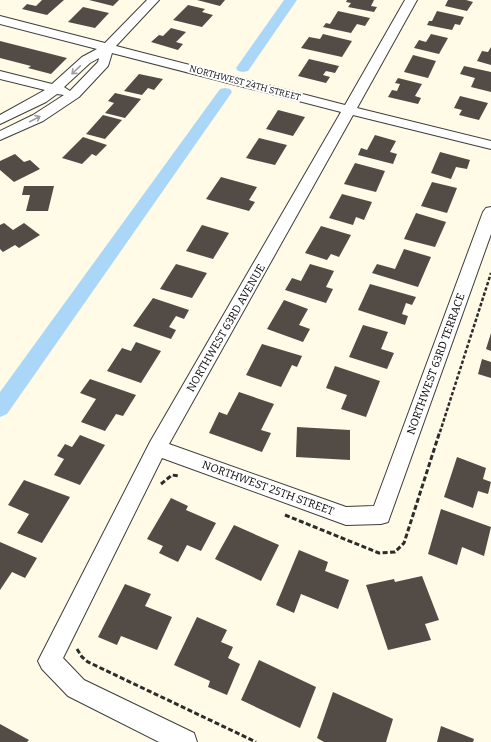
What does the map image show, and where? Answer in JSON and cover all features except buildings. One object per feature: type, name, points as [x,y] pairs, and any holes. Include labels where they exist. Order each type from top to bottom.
[{"type":"street","points":[[0,120],[41,99],[55,89],[86,60],[107,48],[153,0]]},
{"type":"street","name":"NORTHWEST 63RD AVENUE","points":[[185,742],[76,688],[50,661],[157,448],[411,0]]},
{"type":"street","name":"NORTHWEST 24TH STREET","points":[[0,20],[491,145]]},
{"type":"street","points":[[0,136],[38,118],[74,94],[104,63],[107,48]]},
{"type":"street","points":[[0,75],[74,94]]},
{"type":"street","name":"NORTHWEST 63RD TERRACE","points":[[381,515],[491,212]]},
{"type":"street","name":"NORTHWEST 25TH STREET","points":[[157,448],[346,516],[381,515]]},
{"type":"path","points":[[278,512],[379,553],[396,552],[404,543],[491,273]]},
{"type":"path","points":[[158,490],[162,483],[172,475],[183,476]]},
{"type":"path","points":[[76,648],[82,657],[88,662],[256,742]]},
{"type":"waterway","points":[[243,68],[291,0]]},
{"type":"waterway","points":[[0,408],[225,92]]}]
